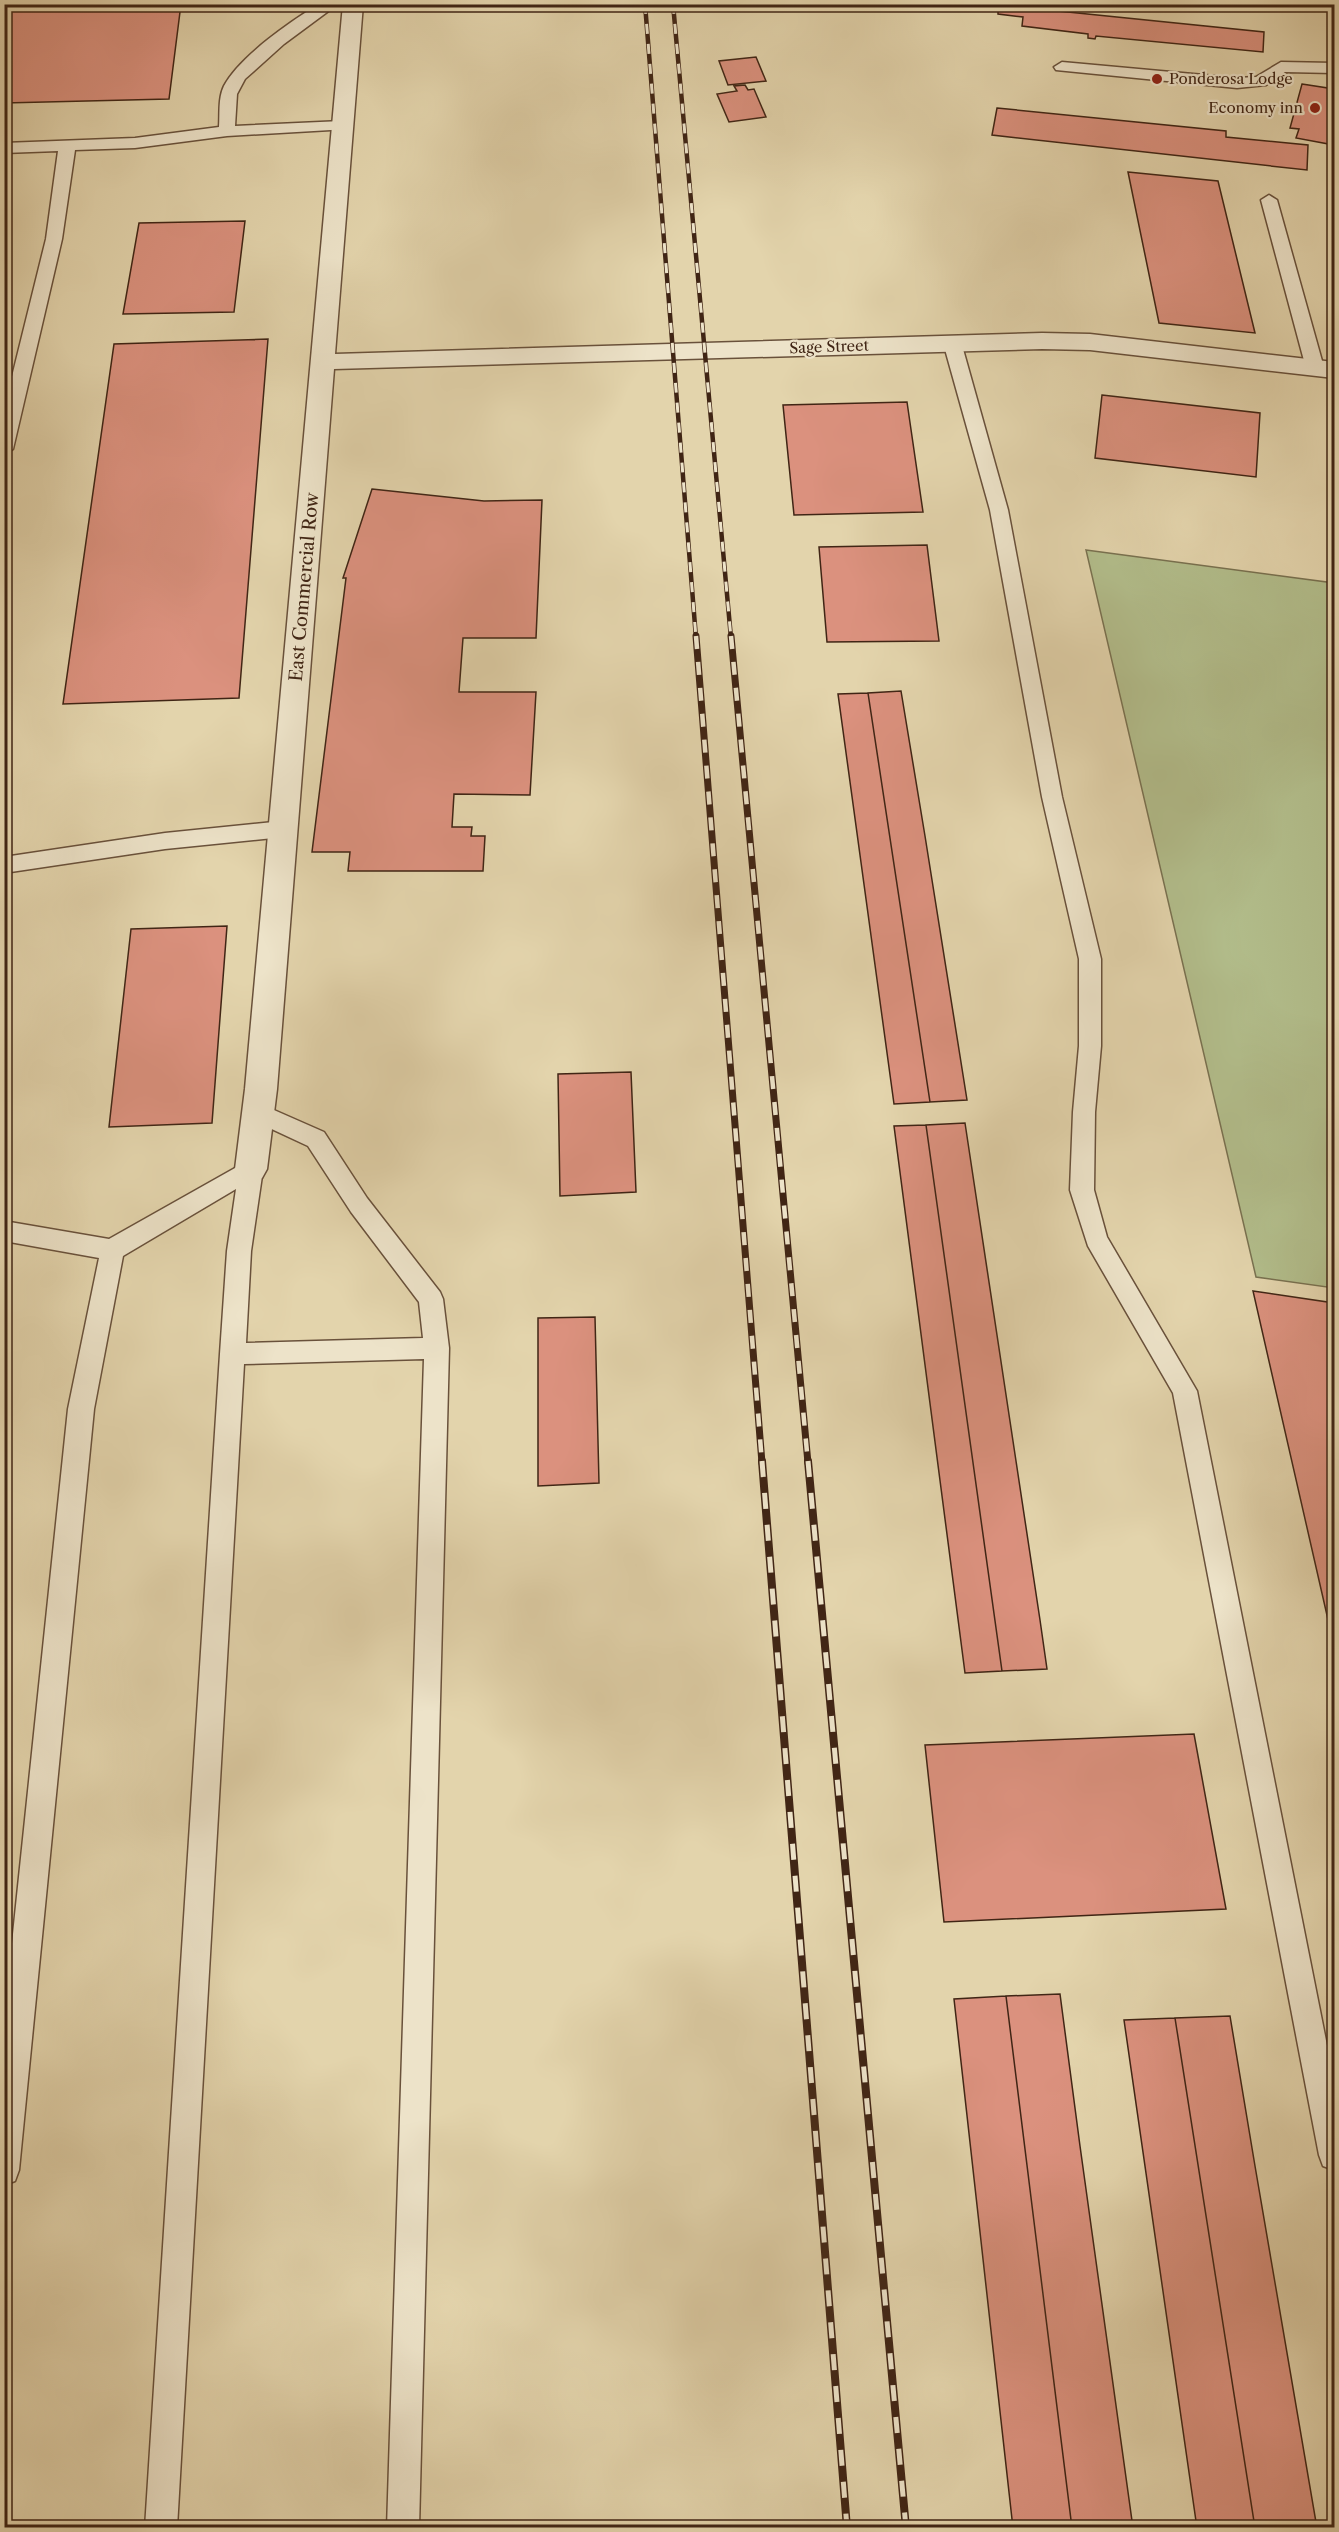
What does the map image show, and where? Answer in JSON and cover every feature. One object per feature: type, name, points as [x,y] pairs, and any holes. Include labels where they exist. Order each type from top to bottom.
[{"type":"street","name":"East Commercial Row","points":[[251,1169],[283,829],[353,4]]},
{"type":"street","name":"Sage Street","points":[[323,362],[952,342],[1090,342],[1325,369]]},
{"type":"lane","points":[[227,131],[231,85],[262,55],[318,10],[331,4]]},
{"type":"lane","points":[[1062,67],[1237,83],[1260,82],[1281,67],[1335,68]]},
{"type":"lane","points":[[4,148],[135,143],[227,131],[342,126]]},
{"type":"lane","points":[[4,449],[54,239],[67,146]]},
{"type":"lane","points":[[1269,200],[1325,369]]},
{"type":"lane","points":[[952,342],[999,510],[1053,796],[1090,959],[1090,1046],[1083,1122],[1082,1190],[1096,1239],[1185,1390],[1335,2155]]},
{"type":"lane","points":[[4,865],[165,841],[283,829]]},
{"type":"lane","points":[[258,1112],[316,1139],[359,1205],[431,1299],[437,1348],[403,2528]]},
{"type":"lane","points":[[4,1231],[112,1250],[251,1169]]},
{"type":"lane","points":[[161,2528],[232,1354],[239,1251],[251,1169]]},
{"type":"lane","points":[[4,2170],[81,1409],[112,1250]]},
{"type":"lane","points":[[232,1354],[437,1348]]},
{"type":"green space","points":[[1086,550],[1334,583],[1334,1288],[1256,1277]]},
{"type":"building","points":[[4,4],[181,4],[169,99],[4,103]]},
{"type":"building","points":[[988,4],[1264,32],[1263,52],[1096,36],[1095,39],[1088,38],[1088,34],[1022,26],[1023,17],[998,14],[998,11],[987,10]]},
{"type":"building","points":[[756,57],[766,81],[728,85],[719,61]]},
{"type":"building","name":"Economy inn","points":[[1302,84],[1334,89],[1334,145],[1296,138],[1299,129],[1290,128]]},
{"type":"building","points":[[745,85],[748,90],[754,89],[766,117],[729,122],[717,94],[737,91],[734,86]]},
{"type":"building","points":[[997,108],[1226,131],[1226,137],[1308,145],[1307,170],[992,135]]},
{"type":"building","points":[[1128,172],[1218,181],[1255,333],[1159,323]]},
{"type":"building","points":[[245,221],[234,312],[123,314],[139,223]]},
{"type":"building","points":[[268,339],[239,698],[63,704],[114,344]]},
{"type":"building","points":[[1102,395],[1260,413],[1256,477],[1095,458]]},
{"type":"building","points":[[907,402],[923,512],[794,515],[783,405]]},
{"type":"building","points":[[372,489],[484,501],[542,500],[536,638],[463,638],[459,692],[536,692],[530,795],[454,794],[452,827],[472,827],[471,836],[485,836],[483,871],[348,871],[350,852],[312,852],[346,578],[343,578]]},
{"type":"building","points":[[927,545],[939,641],[827,642],[819,547]]},
{"type":"building","points":[[901,691],[967,1100],[930,1102],[868,693]]},
{"type":"building","points":[[868,693],[930,1102],[894,1104],[838,694]]},
{"type":"building","points":[[227,926],[212,1123],[109,1127],[131,929]]},
{"type":"building","points":[[631,1072],[636,1192],[560,1196],[558,1074]]},
{"type":"building","points":[[965,1123],[1047,1669],[1002,1671],[926,1125]]},
{"type":"building","points":[[926,1125],[1002,1671],[965,1673],[894,1126]]},
{"type":"building","points":[[1253,1291],[1334,1303],[1334,1646]]},
{"type":"building","points":[[595,1317],[599,1483],[538,1486],[538,1318]]},
{"type":"building","points":[[1194,1734],[1226,1909],[944,1922],[925,1745]]},
{"type":"building","points":[[1060,1994],[1133,2528],[1072,2528],[1006,1996]]},
{"type":"building","points":[[1006,1996],[1072,2528],[1013,2528],[954,1999]]},
{"type":"building","points":[[1230,2016],[1317,2528],[1255,2528],[1175,2018]]},
{"type":"building","points":[[1175,2018],[1255,2528],[1197,2528],[1124,2020]]},
{"type":"railway","points":[[645,4],[696,638]]},
{"type":"railway","points":[[673,4],[731,638]]},
{"type":"railway","points":[[696,636],[762,1463]]},
{"type":"railway","points":[[731,636],[808,1463]]},
{"type":"railway","points":[[762,1461],[847,2528]]},
{"type":"railway","points":[[808,1461],[906,2528]]},
{"type":"place","name":"Ponderosa Lodge","points":[[1157,79]]},
{"type":"place","name":"Economy inn","points":[[1315,108]]}]
